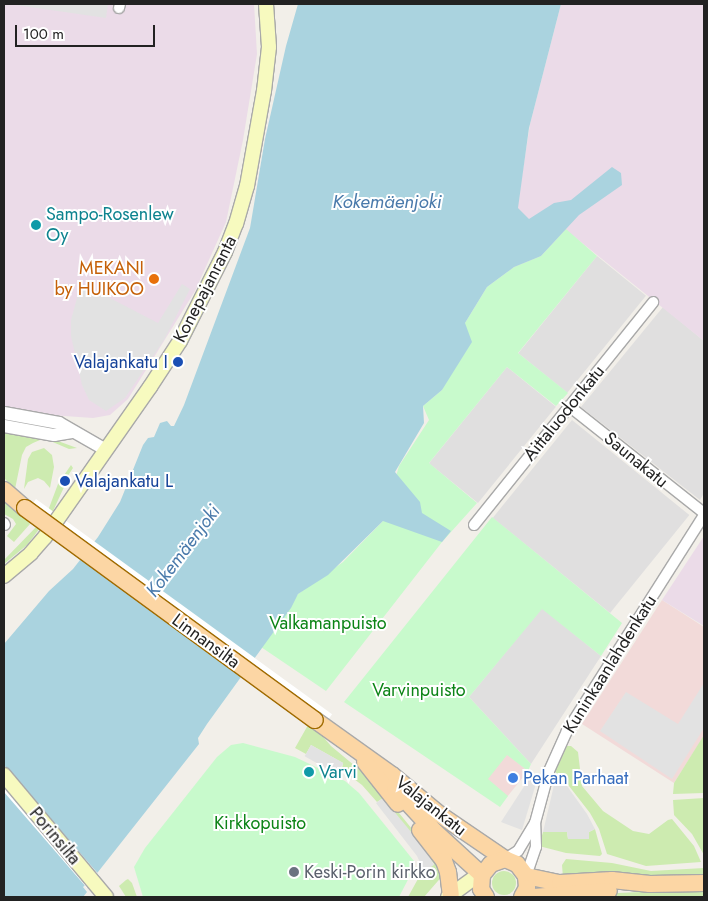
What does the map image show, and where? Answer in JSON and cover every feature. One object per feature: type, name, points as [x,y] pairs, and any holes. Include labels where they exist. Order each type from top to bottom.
[{"type":"main road","name":"Konepajanranta","points":[[4,576],[31,553],[45,537],[106,450],[180,341],[215,274],[236,224],[247,186],[264,91],[269,47],[266,4]]},
{"type":"main road","points":[[4,490],[23,506]]},
{"type":"main road","name":"Linnansilta","points":[[23,506],[315,720]]},
{"type":"main road","name":"Valajankatu","points":[[315,720],[392,775],[450,822],[505,859],[517,864],[526,876]]},
{"type":"main road","points":[[358,752],[437,850],[448,872],[454,896],[474,878],[482,875],[491,864],[505,859]]},
{"type":"main road","name":"Valajankatu","points":[[358,752],[434,831],[482,875]]},
{"type":"main road","name":"Porinsilta","points":[[4,775],[106,897]]},
{"type":"main road","points":[[482,875],[481,890],[486,897]]},
{"type":"main road","points":[[522,897],[527,888],[526,876],[560,883],[612,880],[650,884]]},
{"type":"main road","points":[[534,897],[561,896],[650,884],[704,883]]},
{"type":"street","name":"Aittaluodonkatu","points":[[474,525],[653,302]]},
{"type":"street","name":"Saunakatu","points":[[569,406],[704,514]]},
{"type":"street","points":[[4,413],[58,423],[106,450]]},
{"type":"street","points":[[4,426],[54,435],[72,432]]},
{"type":"street","points":[[4,482],[23,506]]},
{"type":"street","name":"Kuninkaanlahdenkatu","points":[[505,859],[518,851],[535,823],[549,771],[567,731],[704,514]]},
{"type":"street","name":"Kuninkaanlahdenkatu","points":[[526,876],[536,847],[535,823]]},
{"type":"shaded area","points":[[4,4],[254,4],[257,54],[243,140],[226,222],[195,291],[128,399],[110,415],[93,418],[36,414],[4,408]]},
{"type":"shaded area","points":[[9,4],[108,4],[106,18]]},
{"type":"shaded area","points":[[561,4],[704,4],[704,341],[566,230],[541,256],[507,272],[530,124]]},
{"type":"shaded area","points":[[597,256],[646,296],[567,393],[518,353]]},
{"type":"shaded area","points":[[182,284],[190,289],[164,340],[125,398],[106,411],[89,400],[82,385],[71,336],[71,320],[80,287],[104,295],[158,323]]},
{"type":"shaded area","points":[[663,307],[704,341],[704,493],[700,500],[581,407]]},
{"type":"shaded area","points":[[507,367],[556,407],[478,503],[429,463]]},
{"type":"shaded area","points":[[572,420],[689,515],[610,613],[493,518]]},
{"type":"shaded area","points":[[704,536],[704,626],[662,600]]},
{"type":"shaded area","points":[[662,600],[704,627],[704,736],[674,783],[582,724]]},
{"type":"shaded area","points":[[542,608],[601,656],[531,764],[469,697]]},
{"type":"shaded area","points":[[704,683],[704,728],[672,779],[600,731],[626,692],[678,724]]},
{"type":"shaded area","points":[[311,745],[343,763],[337,774],[305,756]]},
{"type":"shaded area","points":[[507,754],[528,771],[507,797],[486,780]]},
{"type":"shaded area","points":[[532,774],[538,777],[522,830],[501,822]]},
{"type":"shaded area","points":[[562,779],[587,814],[595,829],[589,832],[589,839],[568,839],[567,832],[543,832],[554,785]]},
{"type":"shaded area","points":[[383,798],[426,850],[434,865],[424,871],[417,856],[376,803]]},
{"type":"green space","name":"Valkamanpuisto","points":[[566,229],[597,256],[518,353],[568,393],[556,406],[507,367],[429,463],[477,503],[442,542],[326,691],[261,647],[298,594],[343,562],[383,521],[399,466],[429,420],[423,406],[442,390],[465,323],[487,287],[514,267],[541,256]]},
{"type":"green space","points":[[4,428],[47,437],[77,448],[69,449],[48,440],[40,440],[26,447],[22,455],[15,489],[4,478]]},
{"type":"green space","points":[[44,448],[52,455],[54,467],[50,488],[44,481],[38,478],[28,482],[24,489],[28,459],[32,452]]},
{"type":"green space","points":[[71,465],[73,468],[63,483],[65,485],[53,511],[27,545],[4,564],[4,560],[38,525],[49,508],[58,484]]},
{"type":"green space","points":[[4,499],[22,513],[30,524],[14,542],[7,536],[16,524],[13,519],[4,514]]},
{"type":"green space","name":"Varvinpuisto","points":[[492,517],[622,623],[601,656],[542,609],[469,697],[531,764],[528,771],[507,755],[488,779],[508,796],[500,807],[344,702]]},
{"type":"green space","points":[[308,725],[319,732],[331,746],[361,771],[386,797],[434,856],[444,874],[424,897],[408,897],[419,877],[434,864],[383,798],[377,802],[362,785],[342,770],[343,763],[311,745],[306,754],[295,748]]},
{"type":"green space","points":[[704,735],[704,793],[673,794],[674,783]]},
{"type":"green space","name":"Kirkkopuisto","points":[[243,743],[295,757],[345,781],[359,793],[414,861],[414,868],[399,897],[143,897],[134,867],[145,848],[217,757],[231,745]]},
{"type":"green space","points":[[567,746],[571,746],[578,752],[582,786],[603,811],[633,831],[649,834],[672,819],[694,846],[701,862],[646,866],[607,854],[599,829],[590,813],[562,777],[555,772]]},
{"type":"green space","points":[[704,798],[704,855],[692,834],[674,815],[673,800]]},
{"type":"green space","points":[[595,829],[602,854],[600,856],[566,853],[539,846],[543,832],[567,832],[568,839],[589,839],[589,832]]},
{"type":"green space","points":[[566,859],[612,863],[651,871],[704,868],[704,877],[563,878],[562,865]]},
{"type":"green space","points":[[504,871],[512,875],[516,883],[512,891],[504,895],[496,891],[492,883],[496,875]]},
{"type":"green space","points":[[128,879],[132,883],[137,897],[126,897],[119,886]]},
{"type":"green space","points":[[704,889],[704,897],[573,897],[597,894]]},
{"type":"water","name":"Kokemäenjoki","points":[[298,4],[561,4],[529,128],[518,208],[529,219],[554,203],[571,200],[612,167],[621,173],[622,185],[579,215],[541,256],[514,267],[487,287],[465,323],[472,342],[442,390],[423,406],[424,423],[395,472],[420,502],[422,513],[451,531],[442,542],[383,521],[328,575],[298,594],[291,608],[207,724],[198,738],[199,744],[98,872],[83,887],[87,892],[83,897],[4,897],[4,644],[49,591],[73,569],[98,537],[120,502],[143,445],[148,438],[154,437],[160,423],[167,421],[171,426],[174,426],[184,405],[250,228],[265,139],[286,46]]},
{"type":"pier","points":[[36,499],[332,714],[321,730],[25,514]]},
{"type":"pier","points":[[4,765],[100,876],[87,888],[4,792]]},
{"type":"place","name":"Sampo-Rosenlew Oy","points":[[36,225]]},
{"type":"place","name":"MEKANI by HUIKOO","points":[[154,279]]},
{"type":"place","name":"Valajankatu I","points":[[178,362]]},
{"type":"place","name":"Valajankatu L","points":[[65,481]]},
{"type":"place","name":"Varvi","points":[[309,772]]},
{"type":"place","name":"Pekan Parhaat","points":[[513,778]]},
{"type":"place","name":"Keski-Porin kirkko","points":[[294,872]]}]
